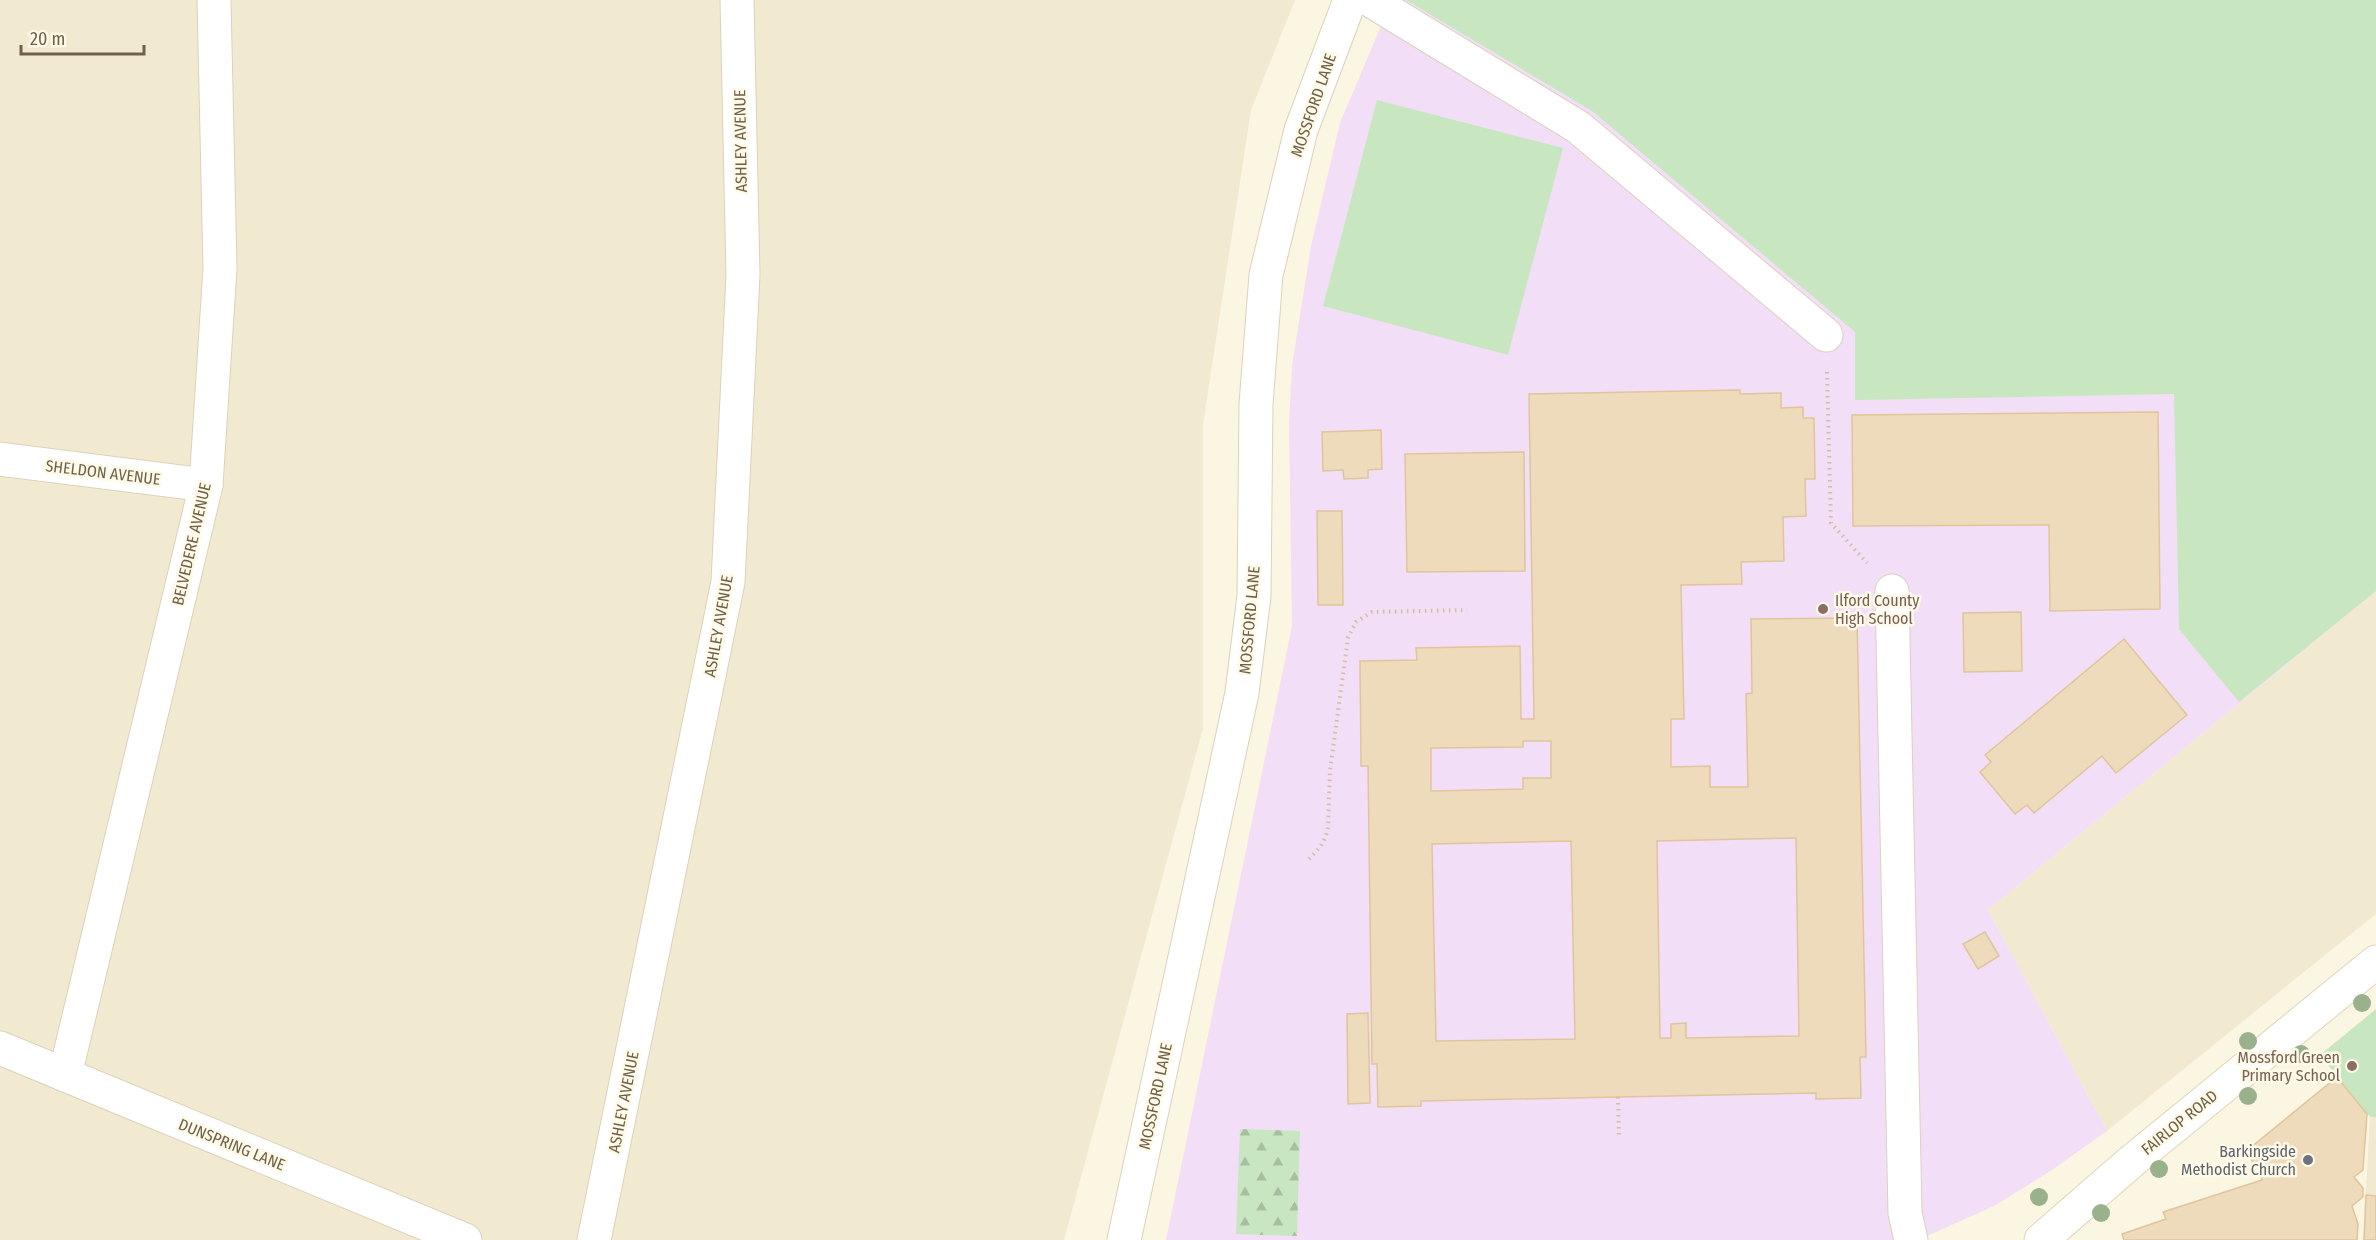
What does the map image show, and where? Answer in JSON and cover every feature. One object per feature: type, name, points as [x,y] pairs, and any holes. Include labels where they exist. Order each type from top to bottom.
[{"type":"street","name":"BELVEDERE AVENUE","points":[[66,1075],[206,484],[220,268],[214,0]]},
{"type":"street","name":"ASHLEY AVENUE","points":[[594,1240],[728,582],[743,275],[737,0]]},
{"type":"street","name":"MOSSFORD LANE","points":[[1124,1240],[1242,693],[1254,596],[1256,404],[1266,274],[1301,130],[1350,0]]},
{"type":"street","points":[[1370,0],[1578,128],[1826,335]]},
{"type":"street","name":"SHELDON AVENUE","points":[[0,459],[206,484]]},
{"type":"street","points":[[1892,591],[1905,1213],[1911,1240]]},
{"type":"street","name":"FAIRLOP ROAD","points":[[2041,1240],[2089,1196],[2376,962]]},
{"type":"street","name":"DUNSPRING LANE","points":[[0,1048],[465,1240]]},
{"type":"path","points":[[1826,335],[1831,523],[1892,591]]},
{"type":"path","points":[[1309,859],[1321,846],[1328,827],[1330,770],[1347,638],[1356,622],[1372,612],[1467,610]]},
{"type":"path","points":[[1618,1097],[1619,1136]]},
{"type":"shaded area","points":[[0,0],[1295,0],[1251,110],[1203,425],[1203,728],[1064,1240],[0,1240]]},
{"type":"shaded area","name":"Ilford County High School","points":[[1392,0],[2376,0],[2376,591],[1988,910],[2107,1131],[2052,1170],[1994,1206],[1918,1240],[1166,1240],[1292,626],[1289,425],[1292,366],[1311,246],[1340,123]]},
{"type":"shaded area","points":[[2376,591],[2376,914],[2107,1131],[1988,910]]},
{"type":"shaded area","points":[[2370,1117],[2376,1117],[2376,1240],[2363,1240]]},
{"type":"green space","points":[[1406,0],[2376,0],[2376,591],[2239,702],[2179,629],[2174,394],[1855,400],[1855,332],[1592,111]]},
{"type":"green space","points":[[1377,100],[1563,148],[1508,355],[1323,306]]},
{"type":"green space","name":"Mossford Green Primary School","points":[[2376,1009],[2376,1117],[2370,1117],[2320,1055]]},
{"type":"green space","points":[[1240,1129],[1300,1131],[1297,1236],[1236,1234]]},
{"type":"building","points":[[1740,390],[1740,394],[1781,393],[1781,408],[1803,407],[1803,418],[1814,418],[1815,479],[1805,479],[1806,516],[1783,517],[1784,561],[1741,562],[1742,584],[1681,585],[1684,719],[1671,719],[1671,767],[1710,766],[1710,787],[1748,787],[1746,694],[1752,693],[1751,619],[1857,618],[1866,1057],[1860,1057],[1861,1098],[1816,1099],[1816,1093],[1421,1101],[1421,1106],[1378,1107],[1377,1064],[1372,1064],[1368,766],[1361,766],[1360,661],[1417,660],[1416,648],[1520,646],[1521,719],[1534,719],[1529,394]],"holes":[[[1523,741],[1551,741],[1551,778],[1523,778],[1523,789],[1431,791],[1431,748],[1523,747]],[[1796,838],[1799,1036],[1686,1038],[1686,1023],[1671,1024],[1671,1038],[1660,1038],[1657,841]],[[1571,841],[1575,1039],[1436,1041],[1432,844]]]},
{"type":"building","points":[[2158,412],[2160,609],[2050,611],[2049,525],[1853,526],[1852,415]]},
{"type":"building","points":[[1381,430],[1382,469],[1368,470],[1368,478],[1344,479],[1343,470],[1323,471],[1322,432]]},
{"type":"building","points":[[1524,452],[1525,571],[1407,572],[1405,454]]},
{"type":"building","points":[[1317,511],[1342,511],[1343,605],[1318,605]]},
{"type":"building","points":[[2021,612],[2022,671],[1964,672],[1963,613]]},
{"type":"building","points":[[2124,639],[2187,715],[2116,773],[2102,756],[2034,813],[2027,805],[2015,814],[1980,772],[1991,762],[1985,755]]},
{"type":"building","points":[[1985,932],[1999,956],[1978,969],[1963,944]]},
{"type":"building","points":[[1368,1013],[1370,1103],[1348,1104],[1347,1014]]},
{"type":"building","name":"Barkingside Methodist Church","points":[[2337,1077],[2367,1114],[2363,1170],[2354,1177],[2363,1188],[2363,1197],[2352,1206],[2358,1224],[2357,1240],[2124,1240],[2122,1234],[2166,1219],[2163,1212],[2262,1180],[2258,1168],[2245,1152]]},
{"type":"building","points":[[2366,1195],[2376,1196],[2376,1240],[2364,1240]]},
{"type":"place","name":"Ilford County High School","points":[[1823,609]]},
{"type":"place","name":"Mossford Green Primary School","points":[[2352,1066]]},
{"type":"place","name":"Barkingside Methodist Church","points":[[2308,1160]]}]
